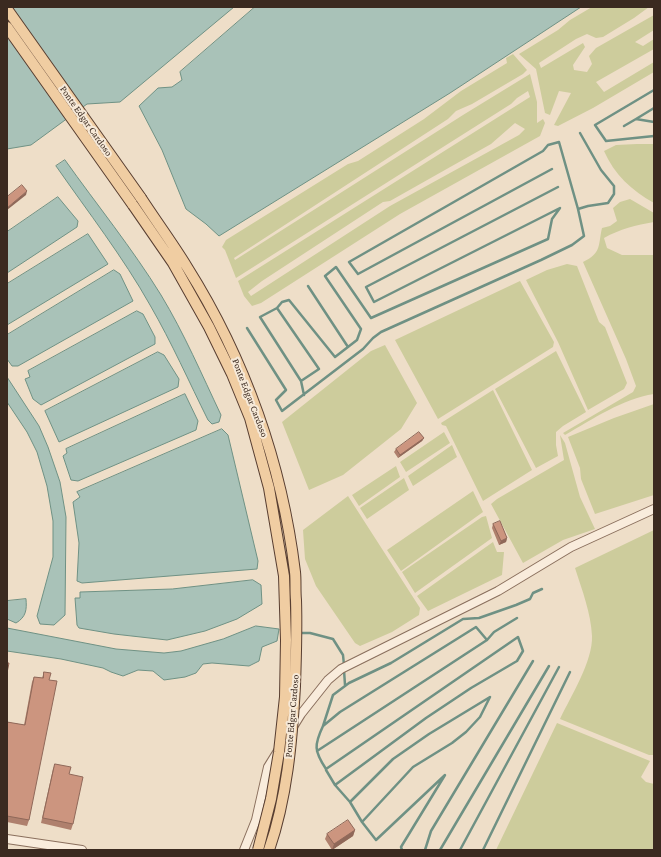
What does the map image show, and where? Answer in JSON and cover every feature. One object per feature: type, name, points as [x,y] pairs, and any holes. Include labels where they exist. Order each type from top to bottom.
[{"type":"main road","name":"Ponte Edgar Cardoso","points":[[7,9],[188,268],[218,321],[242,370],[260,419],[279,482],[295,573],[297,635],[293,720],[286,782],[269,850]]},
{"type":"main road","name":"Ponte Edgar Cardoso","points":[[7,27],[133,204],[172,263],[209,327],[226,361],[250,418],[270,488],[283,568],[286,633],[285,697],[279,752],[271,799],[258,850]]},
{"type":"street","points":[[244,850],[256,820],[268,766],[301,714],[328,680],[341,669],[498,591],[571,547],[654,509]]},
{"type":"street","points":[[7,839],[82,850]]},
{"type":"green space","points":[[592,7],[649,7],[603,37],[596,38],[587,34],[576,39],[539,63],[541,68],[583,43],[585,47],[573,65],[574,70],[587,72],[592,64],[589,56],[596,48],[654,15],[654,30],[635,42],[643,46],[654,39],[654,49],[596,82],[604,92],[654,62],[654,72],[593,108],[558,126],[554,125],[571,93],[559,91],[550,115],[545,113],[536,69],[519,54]]},
{"type":"green space","points":[[513,54],[527,70],[523,74],[472,104],[456,111],[448,119],[234,258],[235,260],[530,74],[537,102],[537,123],[543,119],[545,123],[540,136],[400,214],[261,303],[252,306],[244,296],[238,281],[530,97],[528,91],[511,104],[236,278],[225,250],[222,247],[226,240],[348,164],[358,161],[424,119],[461,91],[507,63],[506,58]],"holes":[[[515,123],[525,129],[519,135],[390,206],[251,296],[248,292],[262,281],[383,202],[390,201],[491,144]]]},
{"type":"green space","points":[[654,144],[654,203],[638,193],[624,181],[613,167],[604,151],[616,145]]},
{"type":"green space","points":[[630,199],[654,213],[654,222],[628,228],[604,238],[607,248],[622,255],[654,255],[654,394],[619,405],[565,435],[563,433],[633,392],[636,386],[626,359],[583,262],[589,259],[596,252],[602,228],[610,226],[617,221],[613,208],[620,202]]},
{"type":"green space","points":[[567,264],[577,266],[599,322],[605,327],[627,383],[624,389],[588,410],[558,342],[526,280],[547,270]]},
{"type":"green space","points":[[520,281],[554,342],[553,347],[438,419],[395,340]]},
{"type":"green space","points":[[385,345],[417,403],[401,429],[343,475],[309,490],[282,422],[371,351]]},
{"type":"green space","points":[[556,351],[586,412],[556,432],[558,456],[536,468],[495,389]]},
{"type":"green space","points":[[493,390],[532,470],[483,501],[446,426],[442,425],[441,423]]},
{"type":"green space","points":[[654,404],[654,495],[595,514],[581,479],[580,468],[568,437],[614,418]]},
{"type":"green space","points":[[444,432],[450,443],[406,472],[400,462]]},
{"type":"green space","points":[[560,435],[565,443],[580,497],[595,529],[563,540],[523,563],[491,504],[564,460]]},
{"type":"green space","points":[[452,445],[457,457],[413,486],[408,476]]},
{"type":"green space","points":[[396,466],[400,477],[359,506],[352,495]]},
{"type":"green space","points":[[404,478],[409,490],[367,519],[360,508]]},
{"type":"green space","points":[[473,491],[483,512],[401,571],[387,550]]},
{"type":"green space","points":[[348,496],[420,608],[419,615],[392,632],[360,646],[355,643],[316,586],[305,559],[303,530]]},
{"type":"green space","points":[[486,516],[492,538],[415,593],[402,572],[482,517]]},
{"type":"green space","points":[[654,530],[654,755],[649,755],[560,719],[585,667],[589,656],[592,636],[586,602],[575,568]]},
{"type":"green space","points":[[493,542],[497,552],[504,552],[502,575],[428,611],[417,596]]},
{"type":"green space","points":[[557,723],[650,761],[641,777],[646,782],[654,784],[654,850],[496,850]]},
{"type":"shaded area","points":[[7,7],[234,7],[120,102],[87,104],[31,145],[7,149]]},
{"type":"shaded area","points":[[255,7],[581,7],[450,93],[219,236],[186,209],[162,150],[139,106],[158,88],[172,87],[182,80],[180,72]]},
{"type":"shaded area","points":[[65,160],[126,243],[161,295],[185,339],[221,415],[219,422],[212,424],[208,420],[166,334],[140,287],[56,166]]},
{"type":"shaded area","points":[[58,197],[78,221],[77,227],[7,273],[7,232]]},
{"type":"shaded area","points":[[88,234],[108,264],[7,325],[7,284]]},
{"type":"shaded area","points":[[114,270],[120,274],[133,301],[18,366],[12,366],[7,359],[7,335]]},
{"type":"shaded area","points":[[137,311],[143,314],[155,337],[155,344],[41,405],[33,399],[25,379],[30,377],[28,371]]},
{"type":"shaded area","points":[[158,352],[164,355],[179,379],[178,387],[59,442],[45,411]]},
{"type":"shaded area","points":[[7,377],[39,426],[60,482],[66,517],[65,615],[54,625],[40,624],[37,616],[53,557],[53,521],[47,486],[37,452],[27,432],[7,402]]},
{"type":"shaded area","points":[[185,394],[198,421],[196,430],[78,481],[71,480],[63,456],[67,453],[66,449]]},
{"type":"shaded area","points":[[222,429],[228,435],[258,561],[257,569],[82,583],[77,581],[79,543],[73,502],[80,497],[77,492]]},
{"type":"shaded area","points":[[253,580],[261,585],[262,604],[237,619],[205,631],[167,640],[114,634],[79,628],[77,625],[75,598],[80,598],[80,592],[172,589]]},
{"type":"shaded area","points":[[26,599],[26,610],[24,616],[16,623],[7,619],[7,601]]},
{"type":"shaded area","points":[[256,626],[279,629],[277,641],[262,647],[259,661],[249,666],[212,663],[203,664],[196,673],[185,677],[164,680],[153,671],[138,670],[123,676],[103,668],[61,659],[7,651],[7,628],[116,649],[164,653],[181,651],[223,639]]},
{"type":"building","points":[[22,185],[27,191],[7,208],[7,197]]},
{"type":"building","points":[[419,432],[424,438],[400,455],[396,449]]},
{"type":"building","points":[[500,521],[507,538],[501,541],[493,524]]},
{"type":"building","points":[[44,672],[51,673],[49,680],[57,681],[29,820],[7,816],[7,722],[25,725],[34,677],[43,678]]},
{"type":"building","points":[[55,764],[71,767],[69,774],[83,777],[73,824],[43,818]]},
{"type":"building","points":[[348,820],[355,830],[334,844],[327,834]]},
{"type":"waterway","points":[[654,90],[595,125],[606,141],[654,136]]},
{"type":"waterway","points":[[636,119],[654,108]]},
{"type":"waterway","points":[[624,126],[636,119],[654,122]]},
{"type":"waterway","points":[[578,209],[608,203],[614,194],[614,186],[601,170],[580,133]]},
{"type":"waterway","points":[[247,328],[286,390],[276,400],[282,411],[363,349],[381,332],[541,260],[572,245],[584,236],[559,142],[548,145],[543,151],[349,262],[358,274],[552,169]]},
{"type":"waterway","points":[[301,381],[319,369],[277,308],[282,302],[289,300],[335,357],[357,340],[361,329],[325,276],[336,267],[371,318],[548,239],[552,219],[560,208],[374,302],[366,287],[558,187]]},
{"type":"waterway","points":[[308,286],[348,347]]},
{"type":"waterway","points":[[277,308],[260,317],[301,381],[304,395]]},
{"type":"waterway","points":[[487,640],[476,627],[340,712],[323,726],[333,695],[349,683],[391,663],[463,619],[479,618],[516,605],[530,599],[533,593],[542,589]]},
{"type":"waterway","points":[[317,751],[487,640],[494,632],[517,618]]},
{"type":"waterway","points":[[299,633],[310,633],[333,639],[343,655],[344,665]]},
{"type":"waterway","points":[[323,726],[318,738],[317,752],[326,769],[518,637],[523,651],[517,661],[471,688],[426,718],[335,785]]},
{"type":"waterway","points":[[425,850],[431,831],[533,661]]},
{"type":"waterway","points":[[440,850],[549,666]]},
{"type":"waterway","points":[[460,850],[559,667]]},
{"type":"waterway","points":[[344,670],[345,685]]},
{"type":"waterway","points":[[483,850],[570,672]]},
{"type":"waterway","points":[[326,770],[335,785],[350,802],[393,759],[429,734],[490,697],[480,717],[466,732],[452,743],[413,767],[362,822]]},
{"type":"waterway","points":[[350,802],[362,822],[376,840],[445,775],[401,847],[402,850]]}]
